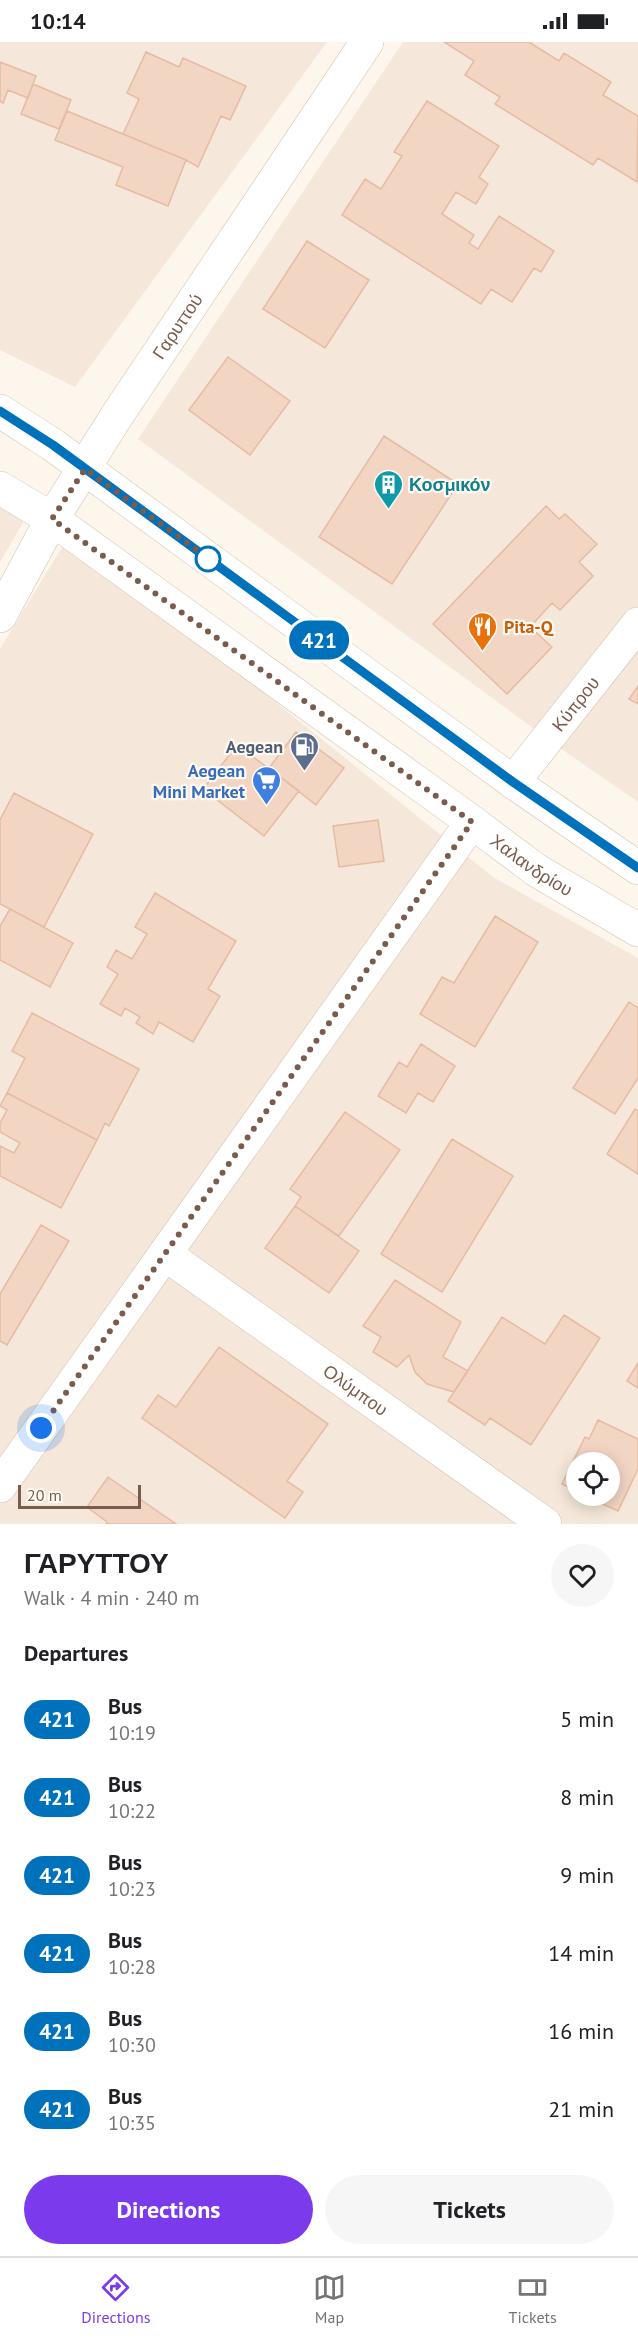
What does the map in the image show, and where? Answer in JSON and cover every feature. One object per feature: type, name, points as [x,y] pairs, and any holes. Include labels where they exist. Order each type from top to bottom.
[{"type":"street","name":"Γαρυττού","points":[[0,616],[52,519],[367,42]]},
{"type":"street","points":[[0,411],[85,469],[513,782],[638,868]]},
{"type":"street","name":"Χαλανδρίου","points":[[0,488],[52,519],[536,870],[638,930]]},
{"type":"street","name":"Κύπρου","points":[[513,782],[638,624]]},
{"type":"street","points":[[0,1486],[472,822]]},
{"type":"street","name":"Ολύμπου","points":[[165,1254],[545,1524]]},
{"type":"shaded area","points":[[0,42],[327,42],[75,387],[0,350]]},
{"type":"shaded area","points":[[403,42],[638,42],[638,802],[570,755],[138,439]]},
{"type":"shaded area","points":[[0,503],[25,519],[0,562]]},
{"type":"shaded area","points":[[64,544],[242,675],[493,877],[638,958],[638,1524],[0,1524],[0,649]]},
{"type":"building","points":[[444,42],[529,42],[559,61],[564,53],[611,82],[603,95],[638,116],[637,182],[598,158],[593,165],[495,104],[500,97],[465,75],[474,61]]},
{"type":"building","points":[[146,52],[179,67],[183,58],[246,86],[230,120],[221,116],[198,167],[123,134],[139,99],[127,93]]},
{"type":"building","points":[[0,62],[36,76],[28,98],[8,90],[3,103],[0,101]]},
{"type":"building","points":[[33,84],[71,100],[59,129],[21,114]]},
{"type":"building","points":[[427,101],[499,146],[479,177],[488,184],[476,204],[456,192],[442,214],[474,235],[469,243],[478,249],[499,216],[554,251],[541,272],[534,268],[512,302],[491,289],[481,304],[342,215],[365,179],[381,189],[402,156],[394,152]]},
{"type":"building","points":[[67,111],[186,160],[168,206],[116,185],[123,167],[55,140]]},
{"type":"building","points":[[307,241],[369,280],[325,348],[263,309]]},
{"type":"building","points":[[228,357],[290,401],[250,455],[189,410]]},
{"type":"building","name":"Κοσμικόν","points":[[384,436],[458,484],[392,584],[319,537]]},
{"type":"building","points":[[546,506],[559,519],[565,514],[597,544],[579,562],[593,576],[560,610],[552,603],[530,627],[552,647],[507,694],[433,624]]},
{"type":"building","points":[[638,686],[638,704],[629,699]]},
{"type":"building","points":[[296,732],[344,768],[316,805],[269,768]]},
{"type":"building","points":[[237,745],[299,791],[264,836],[203,789]]},
{"type":"building","points":[[14,793],[93,834],[44,927],[0,904],[0,820]]},
{"type":"building","points":[[378,820],[384,861],[339,867],[333,826]]},
{"type":"building","points":[[155,893],[236,941],[208,989],[220,996],[193,1042],[159,1022],[153,1034],[136,1023],[140,1017],[125,1008],[121,1016],[100,1004],[118,974],[107,967],[116,950],[132,959],[147,934],[135,927]]},
{"type":"building","points":[[10,909],[73,943],[50,987],[0,960],[0,926]]},
{"type":"building","points":[[495,916],[538,942],[475,1047],[420,1014],[442,977],[454,983]]},
{"type":"building","points":[[629,1002],[638,1008],[638,1078],[615,1114],[573,1088]]},
{"type":"building","points":[[32,1013],[139,1069],[109,1126],[105,1123],[97,1140],[7,1093],[25,1058],[12,1051]]},
{"type":"building","points":[[421,1044],[455,1066],[433,1102],[418,1093],[406,1113],[378,1096],[399,1062],[407,1067]]},
{"type":"building","points":[[7,1093],[97,1140],[61,1208],[0,1176],[0,1146],[14,1153],[20,1143],[0,1132],[0,1123],[7,1110],[0,1106]]},
{"type":"building","points":[[635,1109],[638,1111],[638,1174],[607,1154]]},
{"type":"building","points":[[345,1112],[400,1150],[339,1236],[295,1206],[301,1197],[290,1189]]},
{"type":"building","points":[[452,1139],[513,1176],[442,1292],[381,1254]]},
{"type":"building","points":[[295,1206],[359,1251],[329,1293],[265,1248]]},
{"type":"building","points":[[41,1225],[69,1241],[7,1345],[0,1341],[0,1294]]},
{"type":"building","points":[[395,1280],[461,1322],[443,1357],[468,1371],[454,1392],[427,1384],[415,1372],[409,1355],[397,1367],[373,1352],[381,1337],[363,1326]]},
{"type":"building","points":[[564,1315],[600,1338],[531,1445],[490,1418],[485,1425],[448,1401],[502,1317],[545,1344]]},
{"type":"building","points":[[219,1347],[328,1424],[287,1481],[303,1492],[285,1518],[142,1418],[158,1395],[176,1407]]},
{"type":"building","points":[[638,1363],[638,1388],[627,1381]]},
{"type":"building","points":[[598,1420],[638,1439],[638,1469],[618,1511],[607,1506],[620,1506],[620,1452],[578,1452],[585,1437],[589,1439]]},
{"type":"building","points":[[108,1477],[176,1524],[106,1524],[107,1522],[87,1507]]},
{"type":"bus line","name":"421","points":[[0,411],[53,445],[513,782],[638,868]]},
{"type":"place","name":"Κοσμικόν","points":[[388,510]]},
{"type":"place","name":"Pita-Q","points":[[483,652]]},
{"type":"place","name":"Aegean","points":[[304,772]]},
{"type":"place","name":"Aegean Mini Market","points":[[266,806]]},
{"type":"route","points":[[41,1428],[472,822],[52,519],[85,469],[212,561],[208,559]]}]
